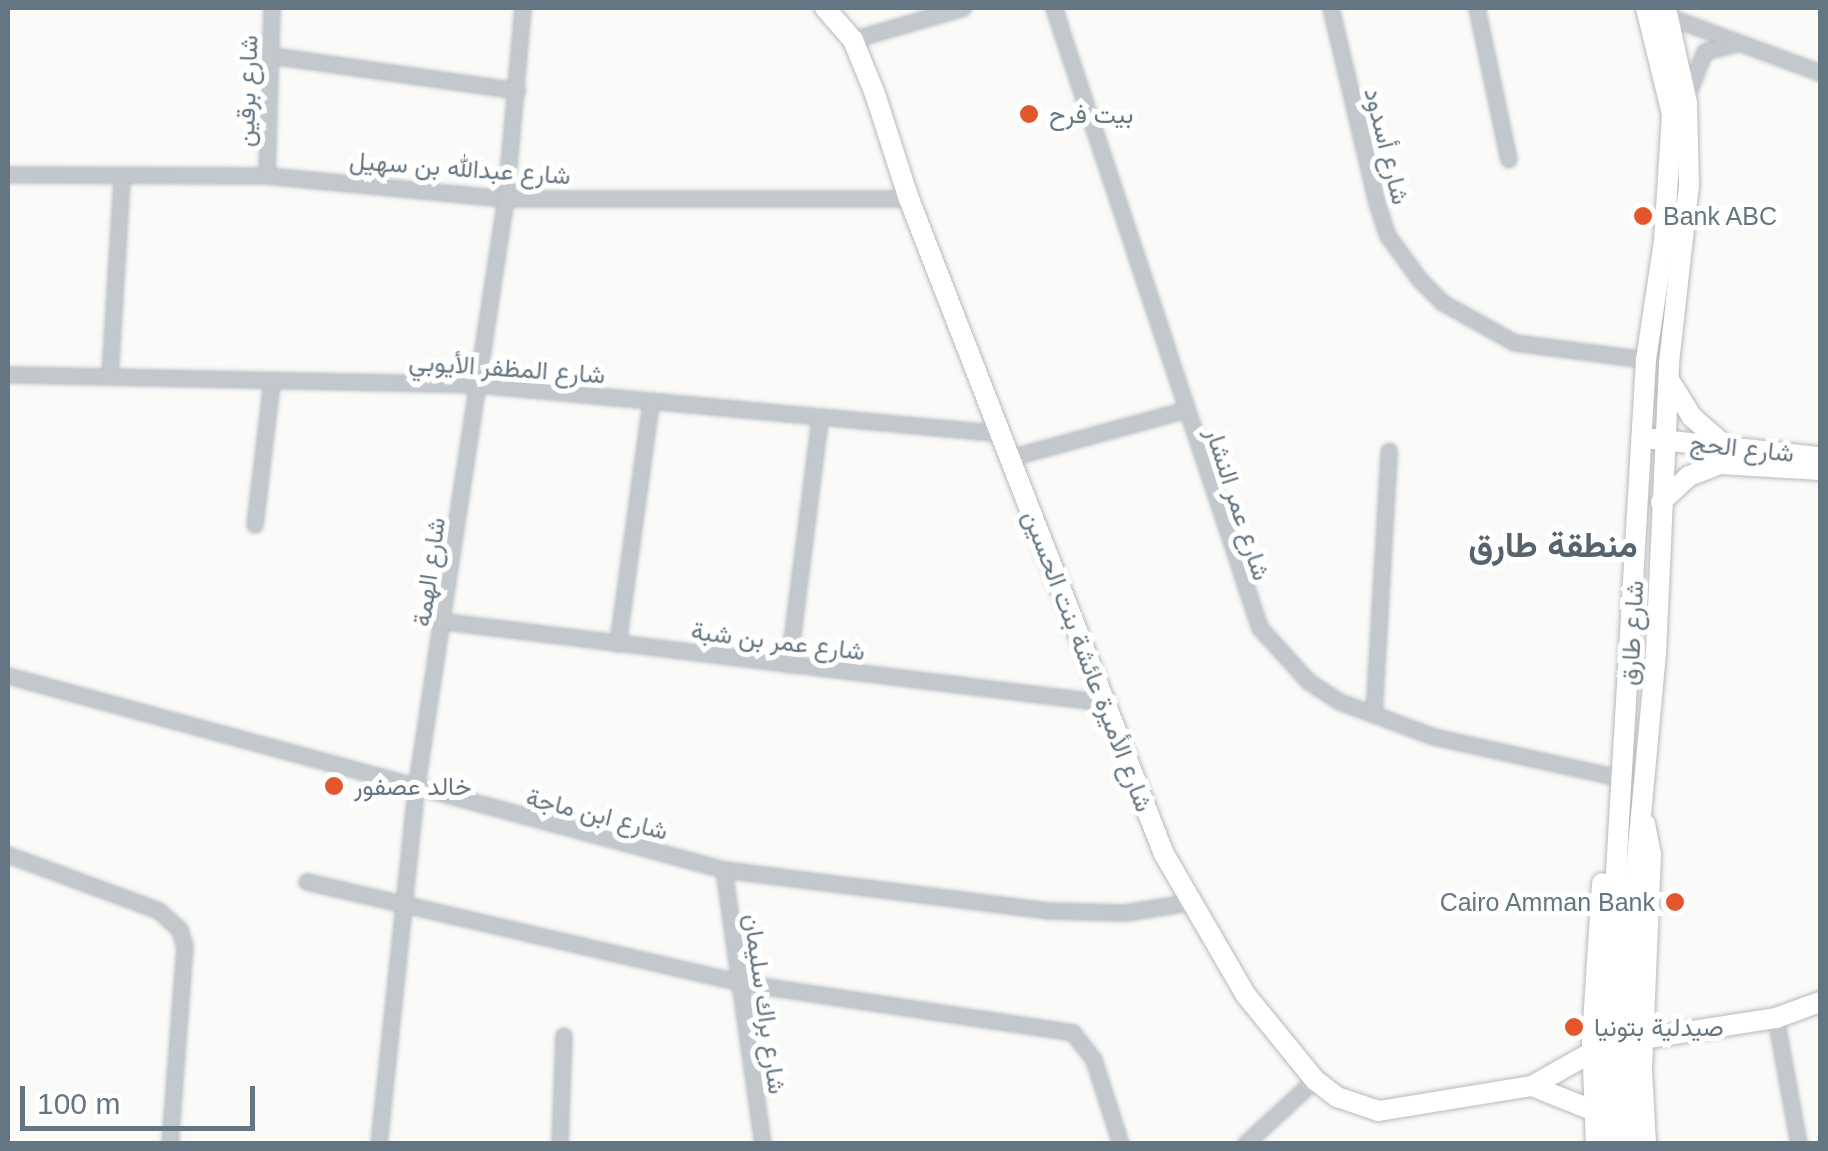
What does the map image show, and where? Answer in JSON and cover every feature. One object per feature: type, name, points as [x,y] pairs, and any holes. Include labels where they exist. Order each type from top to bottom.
[{"type":"street","name":"شارع برقين","points":[[268,176],[272,8]]},
{"type":"street","name":"شارع الهمة","points":[[378,1144],[416,791],[446,622],[506,199],[522,8]]},
{"type":"street","name":"شارع الأميرة عائشة بنت الحسين","points":[[825,8],[853,40],[909,199],[1105,703],[1188,903],[1245,994],[1315,1080],[1337,1096],[1379,1111],[1532,1086],[1592,1052]]},
{"type":"street","points":[[853,40],[963,8]]},
{"type":"street","name":"شارع عمر النشار","points":[[1054,8],[1183,410],[1260,628],[1309,682],[1374,715],[1434,737],[1624,779]]},
{"type":"street","name":"شارع أسدود","points":[[1330,8],[1377,203],[1388,236],[1420,280],[1444,303],[1515,343],[1646,360]]},
{"type":"street","points":[[1478,8],[1509,160]]},
{"type":"street","name":"شارع طارق","points":[[1627,1144],[1630,816],[1624,779],[1646,360],[1664,241],[1672,114],[1646,8]]},
{"type":"street","points":[[1667,12],[1734,45],[1820,73]]},
{"type":"street","name":"شارع طارق","points":[[1612,1144],[1609,1038],[1689,185],[1687,103],[1667,12]]},
{"type":"street","points":[[1687,103],[1705,52],[1734,45]]},
{"type":"street","points":[[272,56],[518,91]]},
{"type":"street","name":"شارع عبدالله بن سهيل","points":[[8,175],[122,179],[268,176],[506,199],[909,199]]},
{"type":"street","points":[[110,376],[122,179]]},
{"type":"street","name":"شارع المظفر الأيوبي","points":[[8,375],[478,385],[1002,434]]},
{"type":"street","points":[[1669,379],[1692,417],[1725,446]]},
{"type":"street","points":[[256,525],[272,382]]},
{"type":"street","points":[[618,644],[652,402]]},
{"type":"street","points":[[1011,458],[1183,410]]},
{"type":"street","points":[[789,665],[820,419]]},
{"type":"street","name":"شارع الحج","points":[[1642,438],[1820,457]]},
{"type":"street","points":[[1374,715],[1390,452]]},
{"type":"street","name":"شارع الحج","points":[[1661,502],[1689,476],[1720,464],[1820,470]]},
{"type":"street","name":"شارع عمر بن شبة","points":[[446,622],[1105,703]]},
{"type":"street","name":"شارع ابن ماجة","points":[[8,676],[416,791],[724,870],[1047,910],[1125,913],[1188,903]]},
{"type":"street","points":[[1630,816],[1651,855],[1642,1039],[1646,1144]]},
{"type":"street","points":[[1596,1144],[1592,1052],[1603,871],[1630,816]]},
{"type":"street","points":[[8,855],[159,911],[180,930],[185,946],[170,1144]]},
{"type":"street","name":"شارع براك سليمان","points":[[724,870],[763,1144]]},
{"type":"street","points":[[306,882],[402,900],[740,983],[1074,1034],[1088,1045],[1121,1144]]},
{"type":"street","points":[[1642,1039],[1776,1018],[1820,1002]]},
{"type":"street","points":[[1776,1018],[1799,1144]]},
{"type":"street","points":[[560,1144],[564,1036]]},
{"type":"street","points":[[1246,1144],[1315,1080]]},
{"type":"street","points":[[1532,1086],[1592,1110]]},
{"type":"place","name":"بيت فرح","points":[[1029,114]]},
{"type":"place","name":"Bank ABC","points":[[1643,216]]},
{"type":"place","name":"خالد عصفور","points":[[334,786]]},
{"type":"place","name":"Cairo Amman Bank","points":[[1675,902]]},
{"type":"place","name":"صيدلية بتونيا","points":[[1574,1027]]},
{"type":"district","name":"منطقة طارق","points":[[1553,545]]}]
